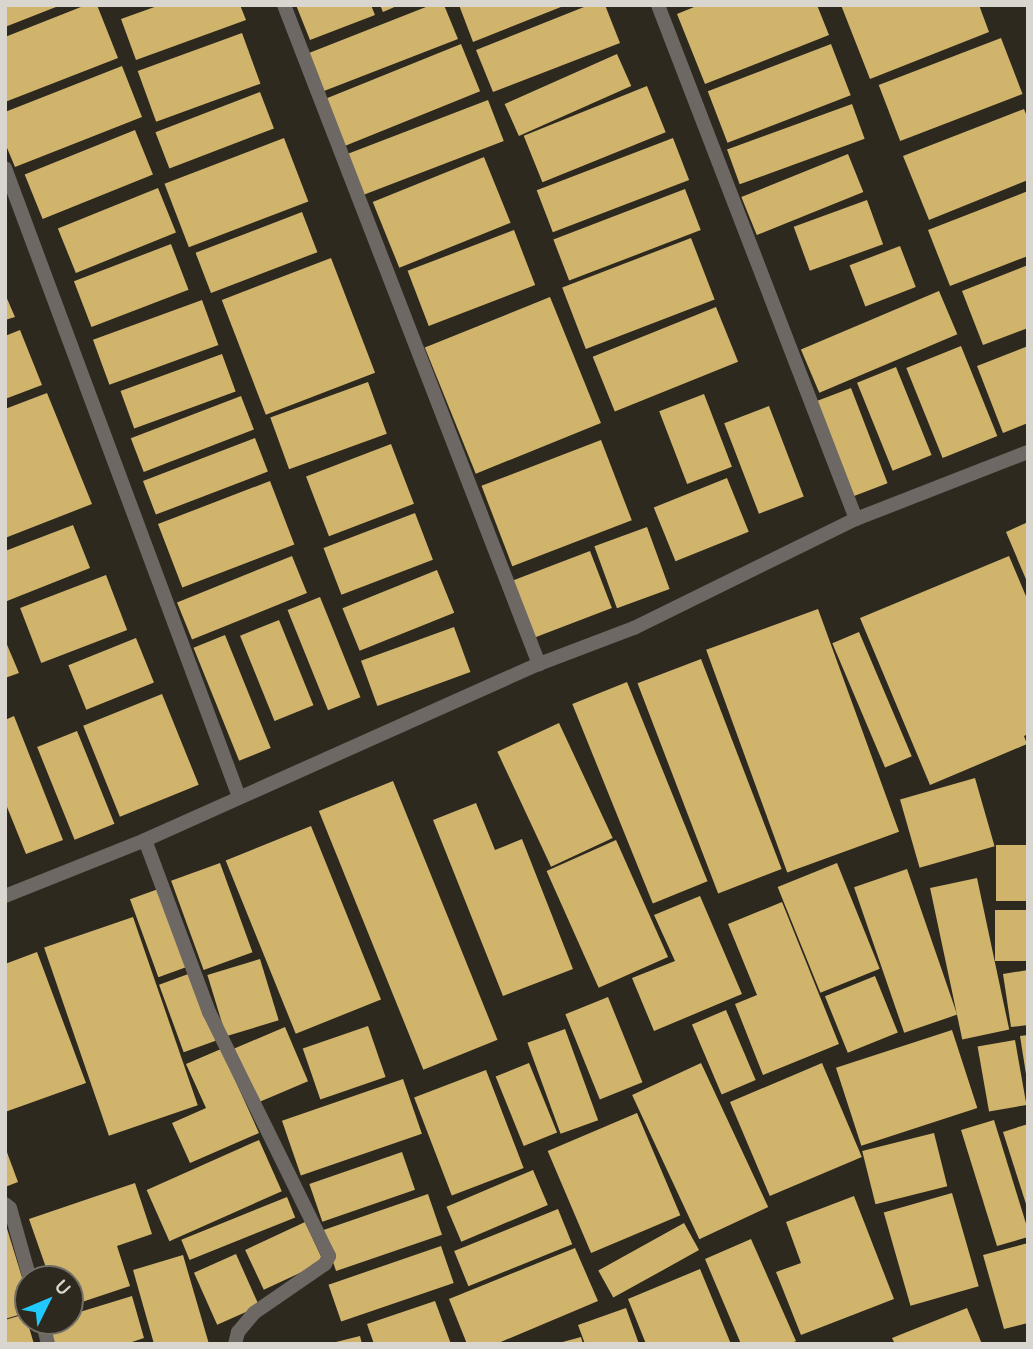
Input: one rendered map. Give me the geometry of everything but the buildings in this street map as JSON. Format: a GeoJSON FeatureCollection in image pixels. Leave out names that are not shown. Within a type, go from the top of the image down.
{"type":"FeatureCollection","features":[{"type":"Feature","properties":{"kind":"street"},"geometry":{"type":"LineString","coordinates":[[284,5],[539,664]]}},
{"type":"Feature","properties":{"kind":"street"},"geometry":{"type":"LineString","coordinates":[[658,5],[856,519]]}},
{"type":"Feature","properties":{"kind":"street"},"geometry":{"type":"LineString","coordinates":[[5,168],[239,797]]}},
{"type":"Feature","properties":{"kind":"street"},"geometry":{"type":"LineString","coordinates":[[5,896],[145,840],[539,664],[634,628],[856,519],[1028,452]]}},
{"type":"Feature","properties":{"kind":"street"},"geometry":{"type":"LineString","coordinates":[[145,840],[209,1012],[329,1256],[325,1264],[254,1313],[238,1332],[235,1344]]}},
{"type":"Feature","properties":{"kind":"street"},"geometry":{"type":"LineString","coordinates":[[5,1204],[10,1208],[26,1265]]}}]}
